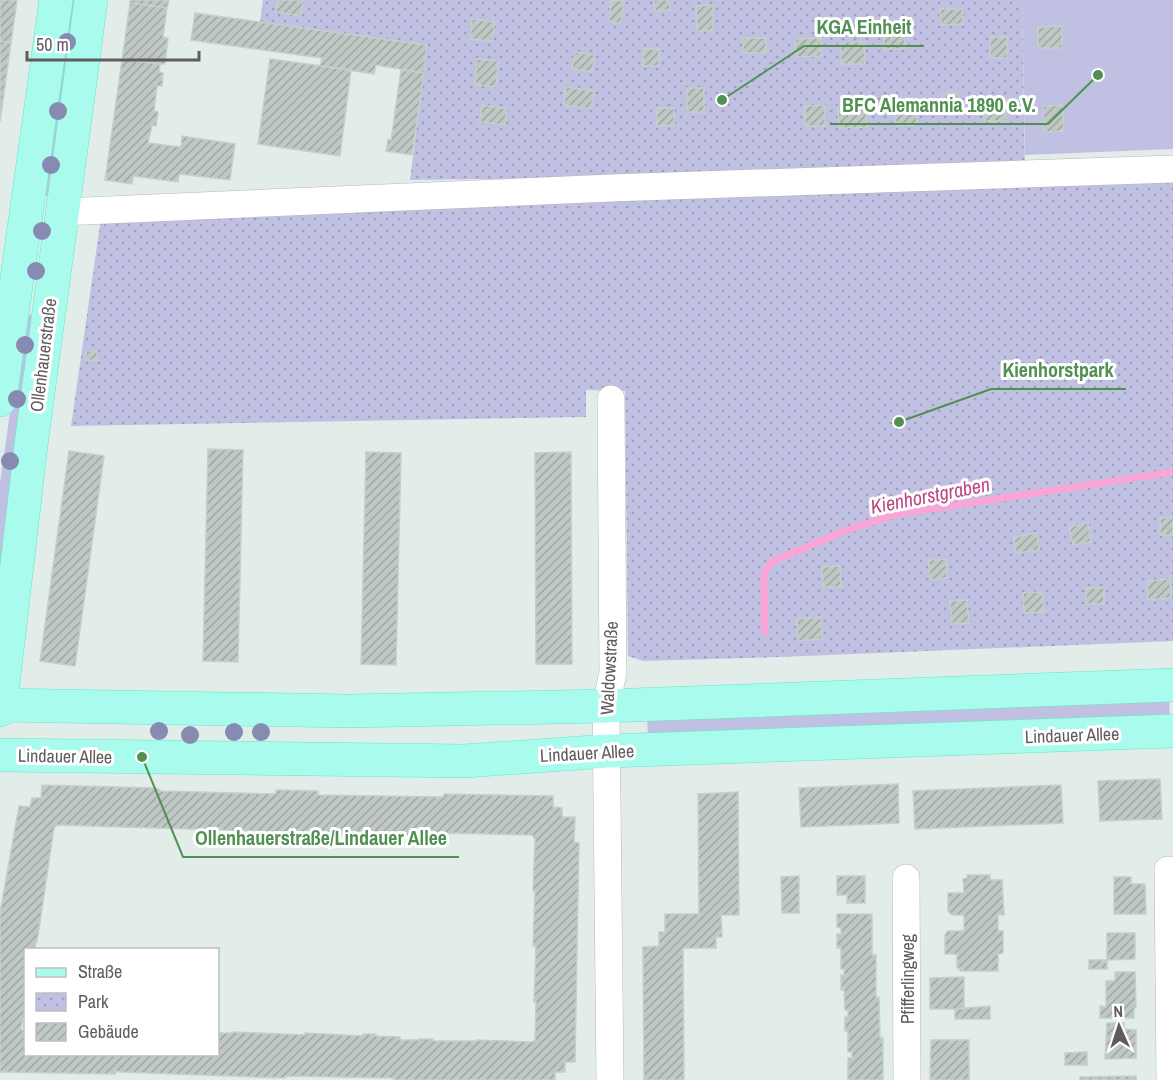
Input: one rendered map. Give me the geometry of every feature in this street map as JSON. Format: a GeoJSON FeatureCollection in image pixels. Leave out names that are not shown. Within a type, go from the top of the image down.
{"type":"FeatureCollection","features":[{"type":"Feature","properties":{"kind":"main road","name":"Ollenhauerstraße"},"geometry":{"type":"LineString","coordinates":[[0,400],[8,293],[27,208],[56,0]]}},
{"type":"Feature","properties":{"kind":"main road","name":"Ollenhauerstraße"},"geometry":{"type":"LineString","coordinates":[[0,707],[50,299],[91,0]]}},
{"type":"Feature","properties":{"kind":"main road"},"geometry":{"type":"LineString","coordinates":[[27,208],[62,212]]}},
{"type":"Feature","properties":{"kind":"main road"},"geometry":{"type":"LineString","coordinates":[[8,293],[50,299]]}},
{"type":"Feature","properties":{"kind":"main road"},"geometry":{"type":"LineString","coordinates":[[0,707],[349,711],[606,706],[1173,685]]}},
{"type":"Feature","properties":{"kind":"main road","name":"Lindauer Allee"},"geometry":{"type":"LineString","coordinates":[[0,754],[464,761],[608,751],[1173,731]]}},
{"type":"Feature","properties":{"kind":"street"},"geometry":{"type":"LineString","coordinates":[[62,212],[611,188],[1173,169]]}},
{"type":"Feature","properties":{"kind":"street","name":"Waldowstraße"},"geometry":{"type":"LineString","coordinates":[[610,1080],[606,706],[613,672],[611,399]]}},
{"type":"Feature","properties":{"kind":"street"},"geometry":{"type":"LineString","coordinates":[[1168,870],[1170,1080]]}},
{"type":"Feature","properties":{"kind":"street","name":"Pfifferlingweg"},"geometry":{"type":"LineString","coordinates":[[906,878],[907,1080]]}},
{"type":"Feature","properties":{"kind":"green space"},"geometry":{"type":"Polygon","coordinates":[[[66,0],[80,0],[49,196],[44,196],[66,0]]]}},
{"type":"Feature","properties":{"kind":"green space"},"geometry":{"type":"Polygon","coordinates":[[[263,0],[1022,0],[1025,172],[410,180],[427,45],[260,22],[263,0]]]}},
{"type":"Feature","properties":{"kind":"green space"},"geometry":{"type":"Polygon","coordinates":[[[1022,0],[1173,0],[1173,149],[1025,155],[1022,0]]]}},
{"type":"Feature","properties":{"kind":"green space"},"geometry":{"type":"Polygon","coordinates":[[[1173,182],[1173,641],[643,661],[628,656],[625,391],[586,390],[586,417],[71,426],[101,218],[1173,182]]]}},
{"type":"Feature","properties":{"kind":"green space"},"geometry":{"type":"Polygon","coordinates":[[[24,314],[37,316],[0,582],[0,483],[24,314]]]}},
{"type":"Feature","properties":{"kind":"green space"},"geometry":{"type":"Polygon","coordinates":[[[1169,695],[1170,719],[648,738],[647,715],[1169,695]]]}},
{"type":"Feature","properties":{"kind":"building"},"geometry":{"type":"Polygon","coordinates":[[[0,0],[17,0],[11,43],[0,41],[0,0]]]}},
{"type":"Feature","properties":{"kind":"building"},"geometry":{"type":"Polygon","coordinates":[[[130,0],[169,0],[167,8],[130,3],[130,0]]]}},
{"type":"Feature","properties":{"kind":"building"},"geometry":{"type":"Polygon","coordinates":[[[278,0],[303,0],[301,16],[276,12],[278,0]]]}},
{"type":"Feature","properties":{"kind":"building"},"geometry":{"type":"Polygon","coordinates":[[[611,0],[624,1],[621,23],[609,22],[611,0]]]}},
{"type":"Feature","properties":{"kind":"building"},"geometry":{"type":"Polygon","coordinates":[[[654,0],[669,0],[670,10],[655,11],[654,0]]]}},
{"type":"Feature","properties":{"kind":"building"},"geometry":{"type":"Polygon","coordinates":[[[130,3],[167,8],[163,37],[168,38],[165,64],[122,60],[130,3]]]}},
{"type":"Feature","properties":{"kind":"building"},"geometry":{"type":"Polygon","coordinates":[[[713,5],[713,30],[697,31],[696,6],[713,5]]]}},
{"type":"Feature","properties":{"kind":"building"},"geometry":{"type":"Polygon","coordinates":[[[940,9],[962,9],[963,24],[941,25],[940,9]]]}},
{"type":"Feature","properties":{"kind":"building"},"geometry":{"type":"Polygon","coordinates":[[[195,13],[427,45],[424,73],[376,65],[374,74],[320,66],[322,58],[191,40],[195,13]]]}},
{"type":"Feature","properties":{"kind":"building"},"geometry":{"type":"Polygon","coordinates":[[[472,19],[495,22],[492,41],[470,39],[472,19]]]}},
{"type":"Feature","properties":{"kind":"building"},"geometry":{"type":"Polygon","coordinates":[[[1062,26],[1062,48],[1038,48],[1038,27],[1062,26]]]}},
{"type":"Feature","properties":{"kind":"building"},"geometry":{"type":"Polygon","coordinates":[[[904,29],[905,49],[884,49],[884,30],[904,29]]]}},
{"type":"Feature","properties":{"kind":"building"},"geometry":{"type":"Polygon","coordinates":[[[990,37],[1007,37],[1007,58],[990,58],[990,37]]]}},
{"type":"Feature","properties":{"kind":"building"},"geometry":{"type":"Polygon","coordinates":[[[743,38],[766,38],[766,53],[743,53],[743,38]]]}},
{"type":"Feature","properties":{"kind":"building"},"geometry":{"type":"Polygon","coordinates":[[[821,38],[821,56],[796,57],[795,39],[821,38]]]}},
{"type":"Feature","properties":{"kind":"building"},"geometry":{"type":"Polygon","coordinates":[[[0,41],[11,43],[0,122],[0,41]]]}},
{"type":"Feature","properties":{"kind":"building"},"geometry":{"type":"Polygon","coordinates":[[[841,42],[864,42],[865,64],[841,64],[841,42]]]}},
{"type":"Feature","properties":{"kind":"building"},"geometry":{"type":"Polygon","coordinates":[[[643,49],[659,49],[659,66],[643,66],[643,49]]]}},
{"type":"Feature","properties":{"kind":"building"},"geometry":{"type":"Polygon","coordinates":[[[575,52],[595,55],[592,72],[572,69],[575,52]]]}},
{"type":"Feature","properties":{"kind":"building"},"geometry":{"type":"Polygon","coordinates":[[[270,59],[351,70],[340,156],[258,144],[270,59]]]}},
{"type":"Feature","properties":{"kind":"building"},"geometry":{"type":"Polygon","coordinates":[[[477,59],[498,61],[496,87],[475,85],[477,59]]]}},
{"type":"Feature","properties":{"kind":"building"},"geometry":{"type":"Polygon","coordinates":[[[122,60],[160,64],[159,72],[163,73],[162,86],[157,86],[154,111],[158,112],[156,126],[152,125],[148,143],[181,147],[182,136],[235,144],[230,180],[179,174],[178,182],[133,176],[132,184],[105,180],[122,60]]]}},
{"type":"Feature","properties":{"kind":"building"},"geometry":{"type":"Polygon","coordinates":[[[401,70],[424,73],[412,155],[386,151],[388,139],[391,140],[401,70]]]}},
{"type":"Feature","properties":{"kind":"building"},"geometry":{"type":"Polygon","coordinates":[[[566,87],[594,91],[591,109],[564,105],[566,87]]]}},
{"type":"Feature","properties":{"kind":"building"},"geometry":{"type":"Polygon","coordinates":[[[687,88],[704,88],[704,112],[687,112],[687,88]]]}},
{"type":"Feature","properties":{"kind":"building"},"geometry":{"type":"Polygon","coordinates":[[[942,93],[958,93],[959,115],[943,115],[942,93]]]}},
{"type":"Feature","properties":{"kind":"building"},"geometry":{"type":"Polygon","coordinates":[[[916,98],[917,125],[896,126],[895,99],[916,98]]]}},
{"type":"Feature","properties":{"kind":"building"},"geometry":{"type":"Polygon","coordinates":[[[984,101],[1005,101],[1006,121],[984,121],[984,101]]]}},
{"type":"Feature","properties":{"kind":"building"},"geometry":{"type":"Polygon","coordinates":[[[866,104],[867,127],[839,128],[838,106],[866,104]]]}},
{"type":"Feature","properties":{"kind":"building"},"geometry":{"type":"Polygon","coordinates":[[[482,105],[507,109],[505,125],[480,122],[482,105]]]}},
{"type":"Feature","properties":{"kind":"building"},"geometry":{"type":"Polygon","coordinates":[[[825,105],[825,126],[805,126],[805,106],[825,105]]]}},
{"type":"Feature","properties":{"kind":"building"},"geometry":{"type":"Polygon","coordinates":[[[1062,105],[1064,131],[1044,132],[1043,106],[1062,105]]]}},
{"type":"Feature","properties":{"kind":"building"},"geometry":{"type":"Polygon","coordinates":[[[657,108],[674,108],[674,125],[657,126],[657,108]]]}},
{"type":"Feature","properties":{"kind":"building"},"geometry":{"type":"Polygon","coordinates":[[[86,351],[97,351],[97,360],[86,360],[86,351]]]}},
{"type":"Feature","properties":{"kind":"building"},"geometry":{"type":"Polygon","coordinates":[[[208,449],[243,450],[238,662],[203,661],[208,449]]]}},
{"type":"Feature","properties":{"kind":"building"},"geometry":{"type":"Polygon","coordinates":[[[69,451],[104,456],[75,666],[40,661],[69,451]]]}},
{"type":"Feature","properties":{"kind":"building"},"geometry":{"type":"Polygon","coordinates":[[[366,452],[401,453],[396,665],[361,664],[366,452]]]}},
{"type":"Feature","properties":{"kind":"building"},"geometry":{"type":"Polygon","coordinates":[[[571,452],[572,664],[536,664],[535,453],[571,452]]]}},
{"type":"Feature","properties":{"kind":"building"},"geometry":{"type":"Polygon","coordinates":[[[1173,517],[1173,535],[1160,535],[1160,518],[1173,517]]]}},
{"type":"Feature","properties":{"kind":"building"},"geometry":{"type":"Polygon","coordinates":[[[1088,523],[1091,542],[1073,545],[1069,527],[1088,523]]]}},
{"type":"Feature","properties":{"kind":"building"},"geometry":{"type":"Polygon","coordinates":[[[1037,533],[1039,550],[1016,553],[1014,537],[1037,533]]]}},
{"type":"Feature","properties":{"kind":"building"},"geometry":{"type":"Polygon","coordinates":[[[946,559],[947,578],[930,580],[929,560],[946,559]]]}},
{"type":"Feature","properties":{"kind":"building"},"geometry":{"type":"Polygon","coordinates":[[[840,566],[841,587],[823,587],[822,567],[840,566]]]}},
{"type":"Feature","properties":{"kind":"building"},"geometry":{"type":"Polygon","coordinates":[[[1170,579],[1171,598],[1148,600],[1147,581],[1170,579]]]}},
{"type":"Feature","properties":{"kind":"building"},"geometry":{"type":"Polygon","coordinates":[[[1086,588],[1104,588],[1104,604],[1086,604],[1086,588]]]}},
{"type":"Feature","properties":{"kind":"building"},"geometry":{"type":"Polygon","coordinates":[[[1042,592],[1044,612],[1024,613],[1023,593],[1042,592]]]}},
{"type":"Feature","properties":{"kind":"building"},"geometry":{"type":"Polygon","coordinates":[[[967,600],[969,623],[952,624],[950,601],[967,600]]]}},
{"type":"Feature","properties":{"kind":"building"},"geometry":{"type":"Polygon","coordinates":[[[821,617],[822,639],[798,641],[797,619],[821,617]]]}},
{"type":"Feature","properties":{"kind":"building"},"geometry":{"type":"Polygon","coordinates":[[[1160,779],[1162,819],[1100,821],[1098,781],[1160,779]]]}},
{"type":"Feature","properties":{"kind":"building"},"geometry":{"type":"Polygon","coordinates":[[[898,784],[899,823],[801,827],[799,788],[898,784]]]}},
{"type":"Feature","properties":{"kind":"building"},"geometry":{"type":"Polygon","coordinates":[[[42,785],[276,794],[276,790],[318,791],[318,795],[553,796],[553,807],[562,808],[562,817],[575,817],[574,842],[579,843],[575,1062],[565,1062],[565,1072],[555,1072],[555,1080],[394,1080],[394,1078],[285,1076],[285,1078],[116,1071],[115,1074],[0,1072],[0,913],[19,806],[30,807],[32,798],[41,798],[42,785]],[[57,825],[54,828],[37,942],[34,948],[24,948],[24,1013],[21,1029],[24,1031],[24,1056],[219,1056],[219,1033],[233,1032],[363,1036],[363,1034],[376,1034],[376,1036],[400,1037],[400,1040],[532,1042],[535,1040],[536,1002],[534,1002],[536,946],[533,946],[535,839],[532,835],[447,833],[447,837],[57,825]]]}},
{"type":"Feature","properties":{"kind":"building"},"geometry":{"type":"Polygon","coordinates":[[[1061,785],[1063,823],[915,829],[913,791],[1061,785]]]}},
{"type":"Feature","properties":{"kind":"building"},"geometry":{"type":"Polygon","coordinates":[[[738,792],[739,915],[721,915],[722,937],[716,937],[716,948],[683,948],[684,1080],[644,1080],[643,947],[659,946],[659,932],[665,932],[665,914],[699,914],[698,794],[738,792]]]}},
{"type":"Feature","properties":{"kind":"building"},"geometry":{"type":"Polygon","coordinates":[[[967,875],[990,875],[990,880],[1002,880],[1004,915],[998,914],[998,931],[1003,931],[1003,953],[998,954],[998,971],[960,971],[960,968],[957,968],[957,954],[945,954],[945,935],[948,931],[964,931],[964,915],[952,915],[948,911],[948,893],[964,893],[963,879],[967,878],[967,875]]]}},
{"type":"Feature","properties":{"kind":"building"},"geometry":{"type":"Polygon","coordinates":[[[799,876],[799,913],[782,913],[781,877],[799,876]]]}},
{"type":"Feature","properties":{"kind":"building"},"geometry":{"type":"Polygon","coordinates":[[[837,876],[865,876],[865,903],[847,903],[847,895],[837,895],[837,876]]]}},
{"type":"Feature","properties":{"kind":"building"},"geometry":{"type":"Polygon","coordinates":[[[1114,877],[1131,877],[1131,884],[1145,884],[1146,914],[1114,914],[1114,877]]]}},
{"type":"Feature","properties":{"kind":"building"},"geometry":{"type":"Polygon","coordinates":[[[837,914],[872,914],[872,955],[876,955],[876,997],[879,997],[880,1038],[883,1038],[883,1080],[848,1080],[848,1058],[852,1058],[852,1052],[848,1052],[848,1031],[845,1031],[845,1017],[848,1017],[848,1010],[845,1010],[844,989],[841,990],[841,975],[844,976],[844,969],[841,969],[841,948],[837,948],[837,934],[841,934],[841,928],[837,927],[837,914]]]}},
{"type":"Feature","properties":{"kind":"building"},"geometry":{"type":"Polygon","coordinates":[[[1107,933],[1135,933],[1135,959],[1107,960],[1107,933]]]}},
{"type":"Feature","properties":{"kind":"building"},"geometry":{"type":"Polygon","coordinates":[[[1089,960],[1107,960],[1107,969],[1089,969],[1089,960]]]}},
{"type":"Feature","properties":{"kind":"building"},"geometry":{"type":"Polygon","coordinates":[[[1115,972],[1135,972],[1134,1018],[1100,1018],[1100,1006],[1106,1007],[1106,981],[1115,981],[1115,972]]]}},
{"type":"Feature","properties":{"kind":"building"},"geometry":{"type":"Polygon","coordinates":[[[964,977],[964,1009],[930,1009],[930,978],[964,977]]]}},
{"type":"Feature","properties":{"kind":"building"},"geometry":{"type":"Polygon","coordinates":[[[990,1006],[990,1019],[955,1019],[955,1009],[990,1006]]]}},
{"type":"Feature","properties":{"kind":"building"},"geometry":{"type":"Polygon","coordinates":[[[1107,1023],[1124,1023],[1124,1029],[1136,1030],[1136,1058],[1105,1059],[1107,1023]]]}},
{"type":"Feature","properties":{"kind":"building"},"geometry":{"type":"Polygon","coordinates":[[[931,1040],[969,1040],[969,1080],[930,1080],[931,1040]]]}},
{"type":"Feature","properties":{"kind":"building"},"geometry":{"type":"Polygon","coordinates":[[[1087,1052],[1087,1065],[1065,1065],[1065,1053],[1087,1052]]]}},
{"type":"Feature","properties":{"kind":"building"},"geometry":{"type":"Polygon","coordinates":[[[1136,1076],[1136,1080],[1080,1080],[1080,1077],[1136,1076]]]}},
{"type":"Feature","properties":{"kind":"waterway","name":"Kienhorstgraben"},"geometry":{"type":"LineString","coordinates":[[765,632],[764,574],[771,562],[847,530],[898,514],[1173,472]]}},
{"type":"Feature","properties":{"kind":"place","name":"BFC Alemannia 1890 e.V."},"geometry":{"type":"Point","coordinates":[1098,75]}},
{"type":"Feature","properties":{"kind":"place","name":"KGA Einheit"},"geometry":{"type":"Point","coordinates":[722,100]}},
{"type":"Feature","properties":{"kind":"place","name":"Kienhorstpark"},"geometry":{"type":"Point","coordinates":[899,422]}},
{"type":"Feature","properties":{"kind":"place","name":"Ollenhauerstraße/Lindauer Allee"},"geometry":{"type":"Point","coordinates":[142,757]}}]}
